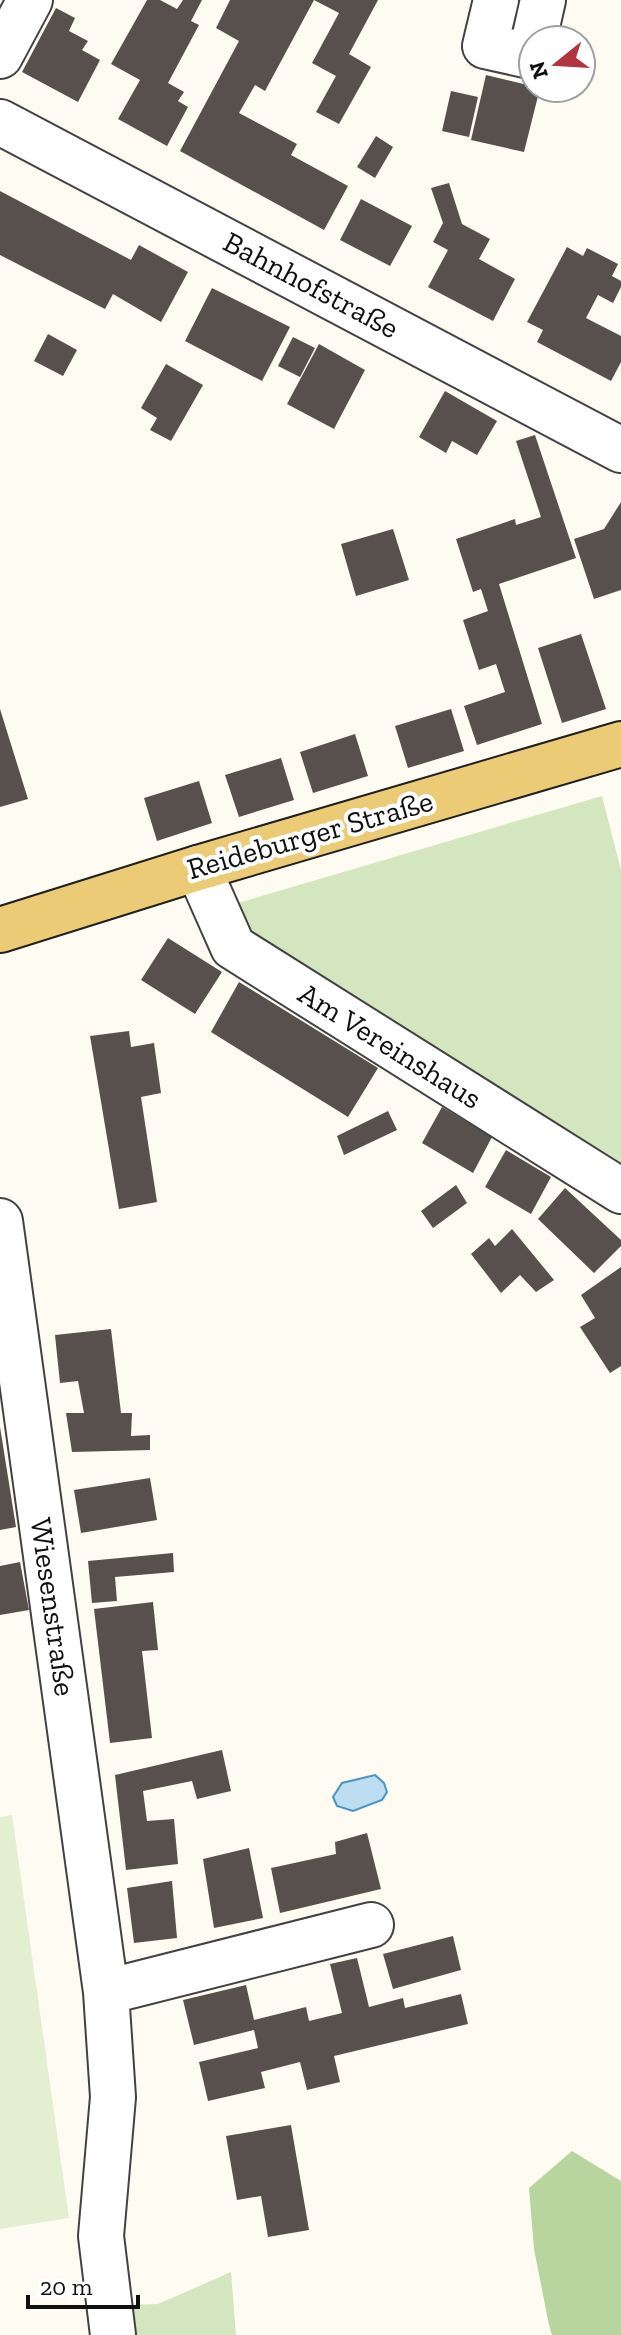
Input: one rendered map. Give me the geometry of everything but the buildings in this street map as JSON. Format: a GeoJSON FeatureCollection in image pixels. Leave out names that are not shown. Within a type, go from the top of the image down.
{"type":"FeatureCollection","features":[{"type":"Feature","properties":{"kind":"main road","name":"Reideburger Straße"},"geometry":{"type":"LineString","coordinates":[[0,930],[198,868],[621,744]]}},
{"type":"Feature","properties":{"kind":"street"},"geometry":{"type":"LineString","coordinates":[[0,56],[30,0]]}},
{"type":"Feature","properties":{"kind":"street"},"geometry":{"type":"LineString","coordinates":[[496,0],[485,46],[517,53]]}},
{"type":"Feature","properties":{"kind":"street"},"geometry":{"type":"LineString","coordinates":[[537,24],[543,0]]}},
{"type":"Feature","properties":{"kind":"street","name":"Bahnhofstraße"},"geometry":{"type":"LineString","coordinates":[[0,122],[621,450]]}},
{"type":"Feature","properties":{"kind":"street","name":"Am Vereinshaus"},"geometry":{"type":"LineString","coordinates":[[198,868],[233,947],[621,1191]]}},
{"type":"Feature","properties":{"kind":"street","name":"Wiesenstraße"},"geometry":{"type":"LineString","coordinates":[[0,1221],[106,1992],[113,2097],[101,2236],[113,2335]]}},
{"type":"Feature","properties":{"kind":"street"},"geometry":{"type":"LineString","coordinates":[[106,1992],[371,1925]]}},
{"type":"Feature","properties":{"kind":"green space"},"geometry":{"type":"Polygon","coordinates":[[[602,796],[621,870],[621,1168],[250,943],[231,905],[602,796]]]}},
{"type":"Feature","properties":{"kind":"green space"},"geometry":{"type":"Polygon","coordinates":[[[12,1815],[69,2218],[0,2229],[0,1817],[12,1815]]]}},
{"type":"Feature","properties":{"kind":"green space"},"geometry":{"type":"Polygon","coordinates":[[[572,2151],[621,2181],[621,2335],[552,2335],[549,2325],[534,2249],[529,2188],[572,2151]]]}},
{"type":"Feature","properties":{"kind":"green space"},"geometry":{"type":"Polygon","coordinates":[[[231,2272],[236,2335],[127,2335],[126,2305],[158,2304],[231,2272]]]}},
{"type":"Feature","properties":{"kind":"water"},"geometry":{"type":"Polygon","coordinates":[[[375,1775],[384,1783],[387,1792],[382,1800],[353,1811],[337,1806],[333,1797],[342,1783],[375,1775]]]}}]}
